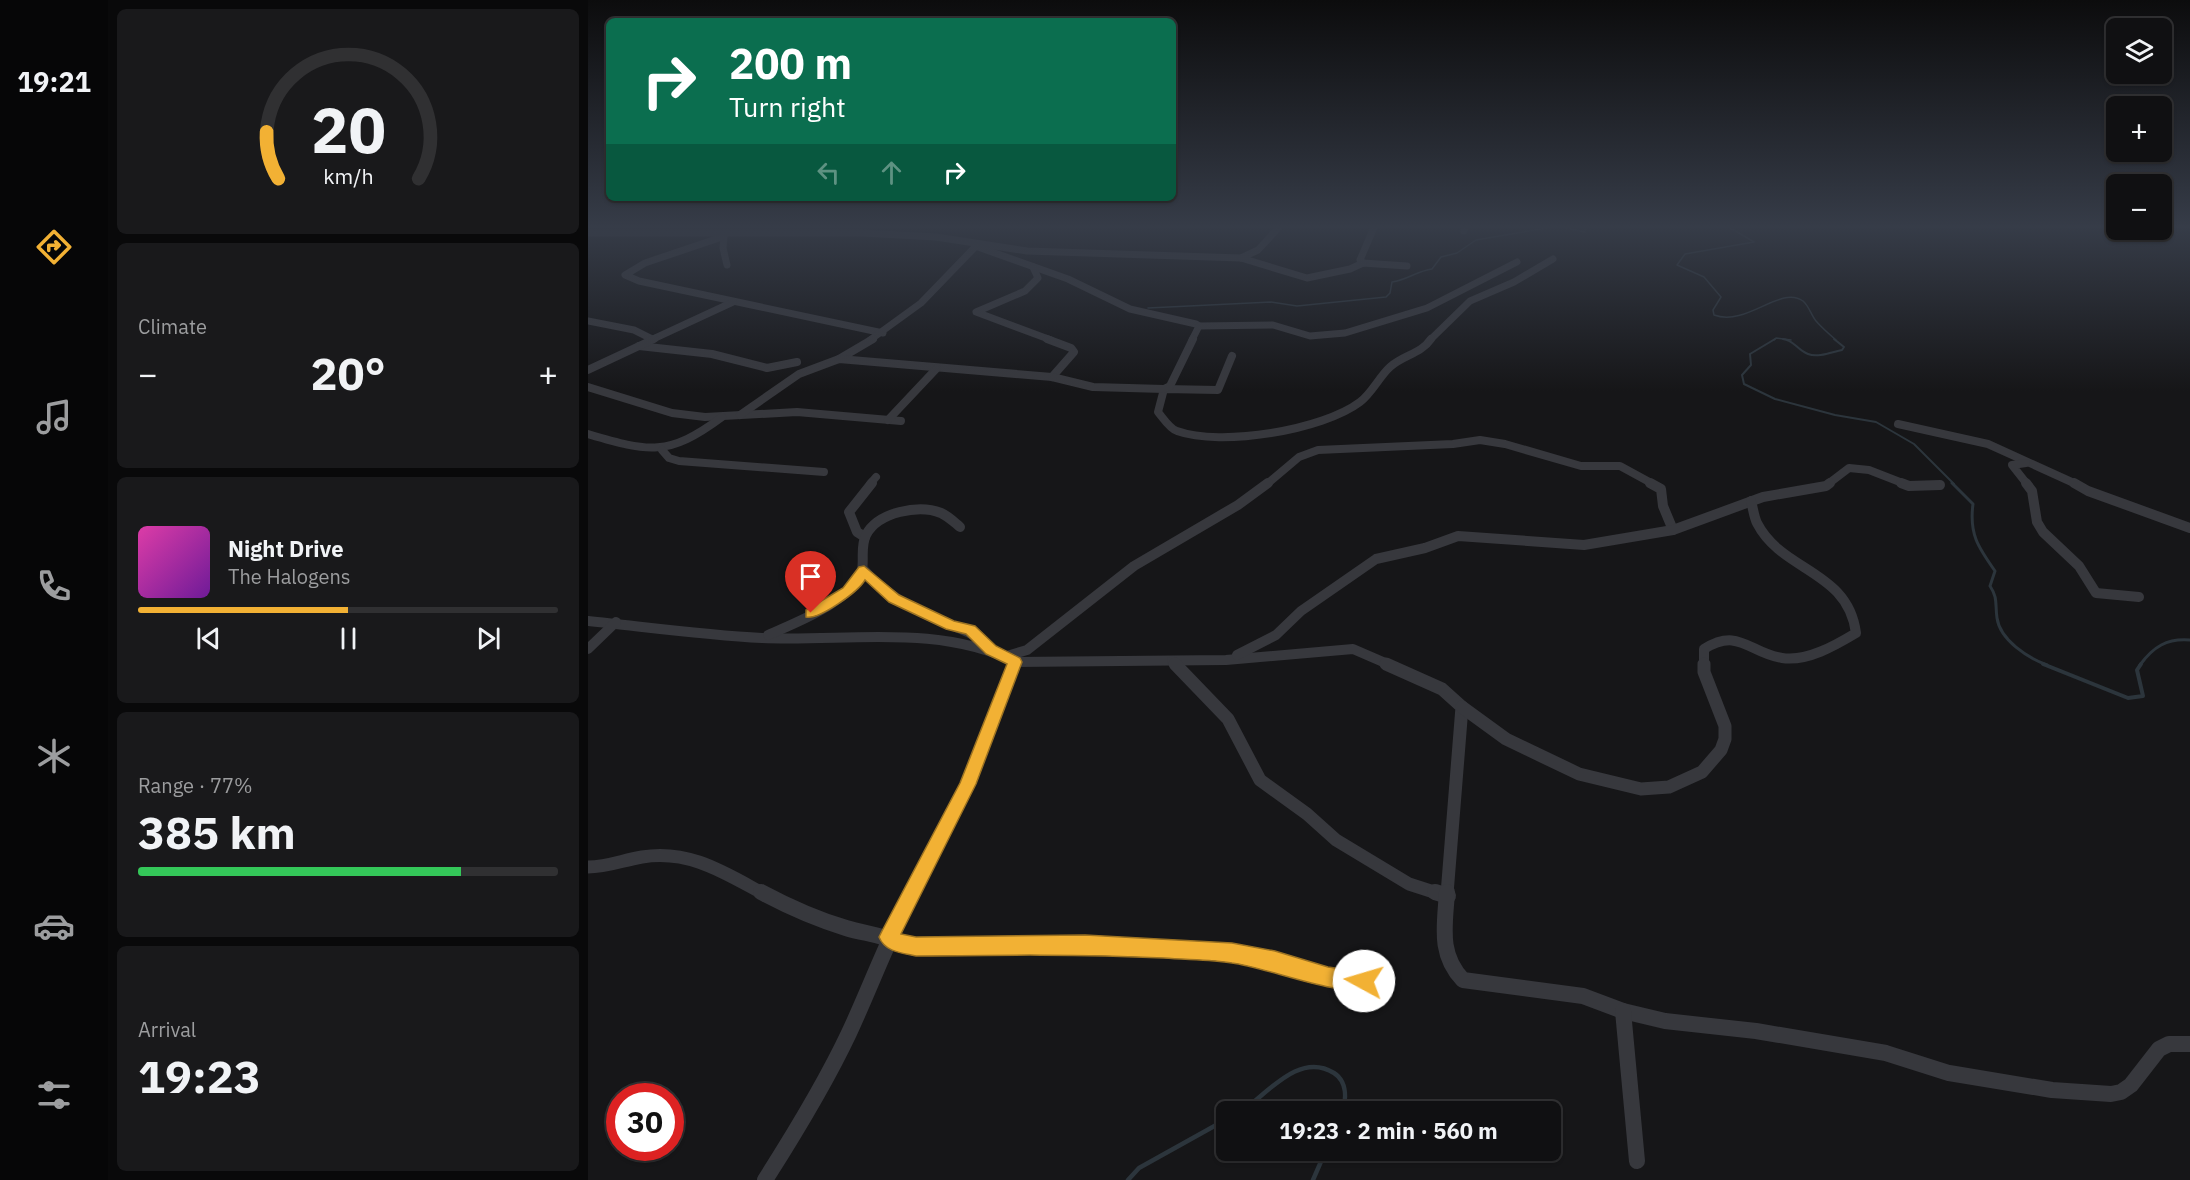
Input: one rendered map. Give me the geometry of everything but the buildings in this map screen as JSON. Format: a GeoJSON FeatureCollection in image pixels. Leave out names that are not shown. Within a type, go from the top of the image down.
{"type":"FeatureCollection","features":[{"type":"Feature","properties":{"kind":"street"},"geometry":{"type":"LineString","coordinates":[[637,280],[883,333]]}},
{"type":"Feature","properties":{"kind":"street"},"geometry":{"type":"LineString","coordinates":[[839,359],[883,333],[921,303],[943,280]]}},
{"type":"Feature","properties":{"kind":"street"},"geometry":{"type":"LineString","coordinates":[[1037,280],[1032,287],[976,312],[1071,348],[1074,352],[1052,377]]}},
{"type":"Feature","properties":{"kind":"street"},"geometry":{"type":"LineString","coordinates":[[1069,280],[1101,292],[1130,309],[1199,326],[1273,325],[1310,336],[1345,333],[1393,320],[1427,308],[1482,280]]}},
{"type":"Feature","properties":{"kind":"street"},"geometry":{"type":"LineString","coordinates":[[1199,326],[1192,344],[1176,365],[1170,386],[1164,389],[1158,412],[1174,431],[1181,434],[1260,435],[1319,422],[1360,400],[1391,366],[1420,352],[1470,301],[1517,280]]}},
{"type":"Feature","properties":{"kind":"street"},"geometry":{"type":"LineString","coordinates":[[588,370],[733,302]]}},
{"type":"Feature","properties":{"kind":"street"},"geometry":{"type":"LineString","coordinates":[[588,321],[624,327],[652,339]]}},
{"type":"Feature","properties":{"kind":"street"},"geometry":{"type":"LineString","coordinates":[[639,346],[712,354],[767,368],[797,362]]}},
{"type":"Feature","properties":{"kind":"street"},"geometry":{"type":"LineString","coordinates":[[740,415],[797,373],[822,362],[839,359],[1052,377],[1082,386],[1218,390],[1232,356]]}},
{"type":"Feature","properties":{"kind":"street"},"geometry":{"type":"LineString","coordinates":[[888,420],[937,368]]}},
{"type":"Feature","properties":{"kind":"street"},"geometry":{"type":"LineString","coordinates":[[588,387],[672,413],[722,417],[797,412],[901,421]]}},
{"type":"Feature","properties":{"kind":"street"},"geometry":{"type":"LineString","coordinates":[[588,435],[662,450],[687,441],[722,417]]}},
{"type":"Feature","properties":{"kind":"street"},"geometry":{"type":"LineString","coordinates":[[1898,424],[1988,444],[2097,495],[2190,528]]}},
{"type":"Feature","properties":{"kind":"street"},"geometry":{"type":"LineString","coordinates":[[765,1180],[795,1133],[849,1034],[889,937],[968,784],[1011,659],[1027,650],[1137,564],[1239,505],[1261,490],[1285,467],[1310,451],[1318,450],[1444,445],[1480,440],[1505,444],[1581,466],[1620,466],[1661,489],[1663,506],[1673,530]]}},
{"type":"Feature","properties":{"kind":"street"},"geometry":{"type":"LineString","coordinates":[[662,450],[669,458],[679,461],[824,472]]}},
{"type":"Feature","properties":{"kind":"street"},"geometry":{"type":"LineString","coordinates":[[2029,463],[2012,465],[2032,491],[2037,522],[2043,532],[2079,566],[2096,593],[2139,597]]}},
{"type":"Feature","properties":{"kind":"street"},"geometry":{"type":"LineString","coordinates":[[1226,660],[1270,639],[1301,610],[1336,589],[1366,564],[1385,556],[1425,548],[1458,536],[1584,545],[1673,530],[1751,501],[1784,492],[1826,486],[1849,468],[1869,470],[1909,486],[1940,485]]}},
{"type":"Feature","properties":{"kind":"street"},"geometry":{"type":"LineString","coordinates":[[865,537],[857,531],[849,512],[876,477]]}},
{"type":"Feature","properties":{"kind":"street"},"geometry":{"type":"LineString","coordinates":[[588,621],[763,638],[929,638],[991,650],[1011,659],[1226,660],[1353,649],[1442,689],[1462,707],[1506,739],[1579,774],[1651,789],[1670,787],[1696,776],[1718,755],[1725,739],[1725,726],[1704,672],[1704,649],[1712,643],[1729,639],[1748,642],[1776,656],[1791,658],[1828,648],[1856,633],[1854,617],[1845,598],[1829,582],[1791,560],[1778,549],[1763,530],[1751,501]]}},
{"type":"Feature","properties":{"kind":"street"},"geometry":{"type":"LineString","coordinates":[[763,638],[793,625],[848,591],[858,582],[864,570],[865,537],[876,522],[897,514],[937,512],[960,527]]}},
{"type":"Feature","properties":{"kind":"street"},"geometry":{"type":"LineString","coordinates":[[864,570],[876,585],[894,598],[951,626],[970,630],[991,650]]}},
{"type":"Feature","properties":{"kind":"street"},"geometry":{"type":"LineString","coordinates":[[588,650],[616,622]]}},
{"type":"Feature","properties":{"kind":"street"},"geometry":{"type":"LineString","coordinates":[[1172,661],[1228,719],[1260,780],[1266,786],[1300,808],[1336,840],[1390,873],[1416,888],[1448,896]]}},
{"type":"Feature","properties":{"kind":"street"},"geometry":{"type":"LineString","coordinates":[[1462,707],[1450,833],[1444,946],[1446,958],[1463,980],[1583,996],[1623,1011],[1665,1021],[1756,1031],[1886,1053],[1949,1073],[2052,1090],[2111,1094],[2130,1085],[2159,1049],[2169,1044],[2190,1044]]}},
{"type":"Feature","properties":{"kind":"street"},"geometry":{"type":"LineString","coordinates":[[588,867],[606,867],[641,857],[662,855],[702,861],[799,912],[848,929],[889,937],[904,945],[1085,944],[1232,953],[1275,961],[1328,977],[1364,981]]}},
{"type":"Feature","properties":{"kind":"street"},"geometry":{"type":"LineString","coordinates":[[1623,1011],[1636,1161]]}},
{"type":"Feature","properties":{"kind":"waterway"},"geometry":{"type":"LineString","coordinates":[[1148,308],[1271,302],[1297,306],[1386,297],[1390,293],[1392,282],[1398,280]]}},
{"type":"Feature","properties":{"kind":"waterway"},"geometry":{"type":"LineString","coordinates":[[1707,280],[1721,297],[1713,310],[1714,315],[1739,316],[1784,298],[1794,298],[1803,301],[1816,321],[1836,340]]}},
{"type":"Feature","properties":{"kind":"waterway"},"geometry":{"type":"LineString","coordinates":[[1775,339],[1750,354],[1751,365],[1742,375],[1744,384],[1775,399],[1835,415],[1876,422],[1914,444],[1954,484]]}},
{"type":"Feature","properties":{"kind":"waterway"},"geometry":{"type":"LineString","coordinates":[[1775,339],[1791,340]]}},
{"type":"Feature","properties":{"kind":"waterway"},"geometry":{"type":"LineString","coordinates":[[1783,339],[1812,355],[1842,350],[1844,347],[1834,339]]}},
{"type":"Feature","properties":{"kind":"waterway"},"geometry":{"type":"LineString","coordinates":[[1952,483],[1973,504],[1972,524],[1976,540],[1995,571],[1990,586],[1993,590],[1997,618],[2003,634],[2016,647],[2047,665]]}},
{"type":"Feature","properties":{"kind":"waterway"},"geometry":{"type":"LineString","coordinates":[[2140,665],[2161,645],[2190,640]]}},
{"type":"Feature","properties":{"kind":"waterway"},"geometry":{"type":"LineString","coordinates":[[2043,664],[2128,698],[2143,696],[2137,670],[2141,664]]}},
{"type":"Feature","properties":{"kind":"waterway"},"geometry":{"type":"LineString","coordinates":[[1255,1101],[1284,1078],[1308,1067],[1321,1068],[1339,1077],[1344,1086],[1345,1101]]}},
{"type":"Feature","properties":{"kind":"waterway"},"geometry":{"type":"LineString","coordinates":[[1128,1180],[1139,1168],[1216,1125]]}},
{"type":"Feature","properties":{"kind":"waterway"},"geometry":{"type":"LineString","coordinates":[[1313,1180],[1321,1161]]}},
{"type":"Feature","properties":{"kind":"route"},"geometry":{"type":"LineString","coordinates":[[811,613],[848,591],[858,582],[864,570],[876,585],[894,598],[951,626],[970,630],[982,638],[991,650],[1015,662],[968,784],[889,937],[897,943],[916,946],[1085,944],[1232,953],[1275,961],[1328,977],[1364,981]]}}]}
